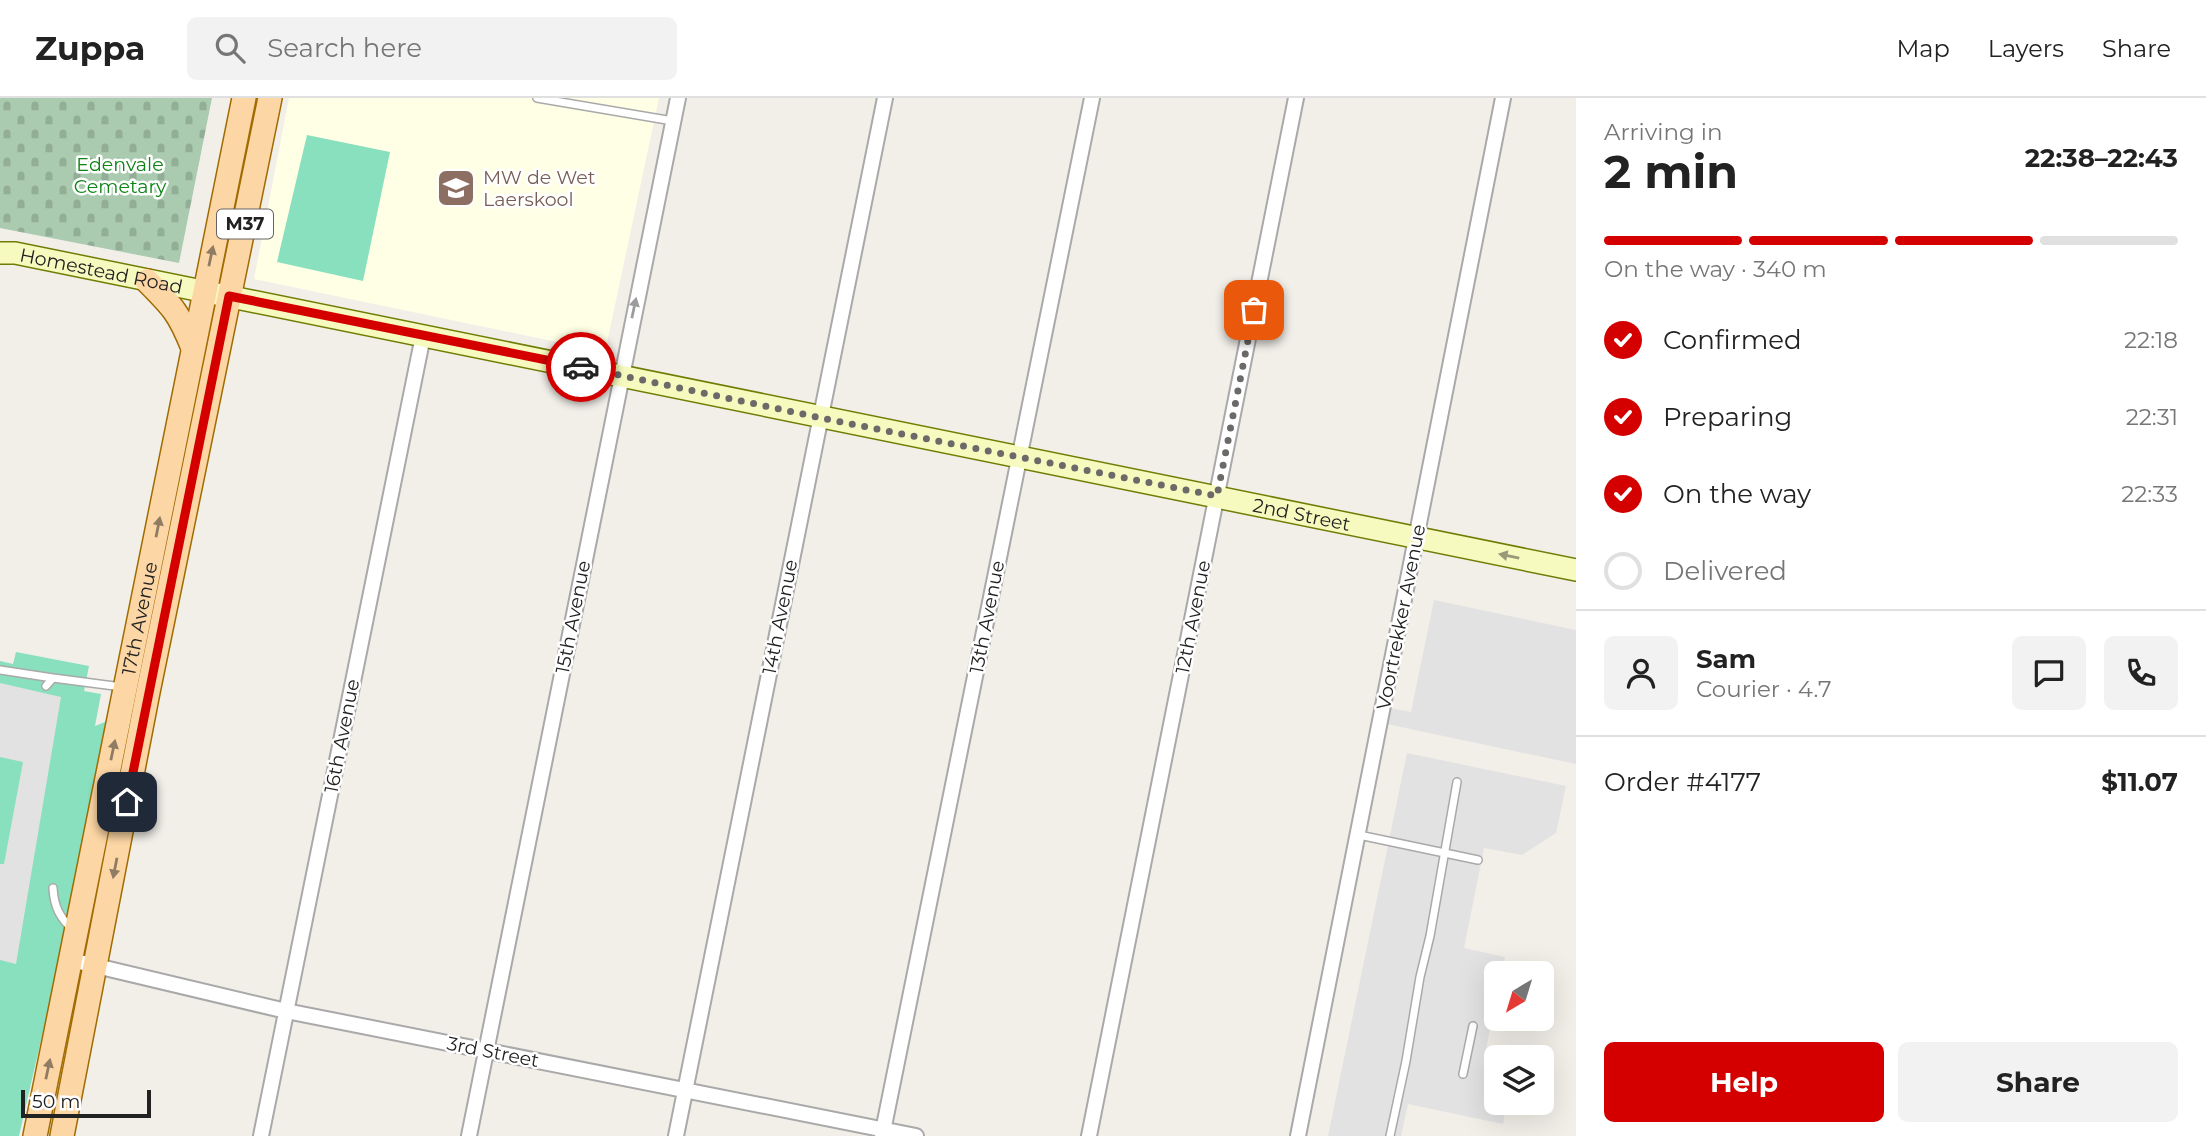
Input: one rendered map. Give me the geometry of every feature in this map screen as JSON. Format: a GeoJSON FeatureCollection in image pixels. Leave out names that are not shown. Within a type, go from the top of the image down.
{"type":"FeatureCollection","features":[{"type":"Feature","properties":{"kind":"main road","name":"17th Avenue"},"geometry":{"type":"LineString","coordinates":[[62,1136],[96,966],[137,690],[193,348],[244,98]]}},
{"type":"Feature","properties":{"kind":"main road","name":"17th Avenue"},"geometry":{"type":"LineString","coordinates":[[35,1136],[75,933],[137,690],[229,296],[270,98]]}},
{"type":"Feature","properties":{"kind":"main road","name":"Homestead Road"},"geometry":{"type":"LineString","coordinates":[[0,253],[15,253],[203,292]]}},
{"type":"Feature","properties":{"kind":"main road"},"geometry":{"type":"LineString","coordinates":[[147,281],[182,318],[193,348]]}},
{"type":"Feature","properties":{"kind":"main road","name":"2nd Street"},"geometry":{"type":"LineString","coordinates":[[203,292],[1576,570]]}},
{"type":"Feature","properties":{"kind":"street","name":"15th Avenue"},"geometry":{"type":"LineString","coordinates":[[469,1136],[678,98]]}},
{"type":"Feature","properties":{"kind":"street","name":"14th Avenue"},"geometry":{"type":"LineString","coordinates":[[676,1136],[885,98]]}},
{"type":"Feature","properties":{"kind":"street","name":"13th Avenue"},"geometry":{"type":"LineString","coordinates":[[883,1133],[1091,98]]}},
{"type":"Feature","properties":{"kind":"street","name":"12th Avenue"},"geometry":{"type":"LineString","coordinates":[[1089,1136],[1296,98]]}},
{"type":"Feature","properties":{"kind":"street","name":"Voortrekker Avenue"},"geometry":{"type":"LineString","coordinates":[[1298,1136],[1503,98]]}},
{"type":"Feature","properties":{"kind":"street","name":"16th Avenue"},"geometry":{"type":"LineString","coordinates":[[261,1136],[423,336]]}},
{"type":"Feature","properties":{"kind":"street","name":"3rd Street"},"geometry":{"type":"LineString","coordinates":[[71,960],[286,1011],[883,1133],[916,1136]]}},
{"type":"Feature","properties":{"kind":"lane"},"geometry":{"type":"LineString","coordinates":[[537,98],[673,121]]}},
{"type":"Feature","properties":{"kind":"lane"},"geometry":{"type":"LineString","coordinates":[[0,670],[137,690]]}},
{"type":"Feature","properties":{"kind":"lane"},"geometry":{"type":"LineString","coordinates":[[46,686],[53,678]]}},
{"type":"Feature","properties":{"kind":"lane"},"geometry":{"type":"LineString","coordinates":[[1390,1136],[1446,854],[1457,782]]}},
{"type":"Feature","properties":{"kind":"lane"},"geometry":{"type":"LineString","coordinates":[[1359,835],[1478,860]]}},
{"type":"Feature","properties":{"kind":"lane"},"geometry":{"type":"LineString","coordinates":[[53,888],[59,915],[75,933]]}},
{"type":"Feature","properties":{"kind":"lane"},"geometry":{"type":"LineString","coordinates":[[1463,1074],[1472,1026]]}},
{"type":"Feature","properties":{"kind":"shaded area","name":"MW de Wet Laerskool"},"geometry":{"type":"Polygon","coordinates":[[[289,98],[659,98],[605,352],[254,279],[289,98]]]}},
{"type":"Feature","properties":{"kind":"shaded area"},"geometry":{"type":"Polygon","coordinates":[[[1434,600],[1576,630],[1576,764],[1382,723],[1385,707],[1411,712],[1434,600]]]}},
{"type":"Feature","properties":{"kind":"shaded area"},"geometry":{"type":"Polygon","coordinates":[[[0,683],[61,697],[16,964],[0,960],[0,864],[4,864],[23,762],[0,757],[0,683]]]}},
{"type":"Feature","properties":{"kind":"shaded area"},"geometry":{"type":"Polygon","coordinates":[[[1407,753],[1566,786],[1556,833],[1522,855],[1484,848],[1464,948],[1505,957],[1504,961],[1484,961],[1484,1031],[1490,1031],[1487,1045],[1484,1045],[1484,1115],[1505,1115],[1503,1124],[1408,1104],[1401,1136],[1328,1136],[1407,753]]]}},
{"type":"Feature","properties":{"kind":"green space","name":"Edenvale Cemetary"},"geometry":{"type":"Polygon","coordinates":[[[0,98],[212,98],[179,263],[0,228],[0,98]]]}},
{"type":"Feature","properties":{"kind":"green space"},"geometry":{"type":"Polygon","coordinates":[[[307,135],[390,152],[363,281],[277,262],[307,135]]]}},
{"type":"Feature","properties":{"kind":"green space"},"geometry":{"type":"Polygon","coordinates":[[[16,652],[89,666],[84,691],[101,694],[95,726],[110,720],[75,892],[19,1136],[0,1136],[0,661],[13,664],[16,652]]]}},
{"type":"Feature","properties":{"kind":"way so far"},"geometry":{"type":"LineString","coordinates":[[581,367],[826,419],[1217,496],[1254,310]]}},
{"type":"Feature","properties":{"kind":"place","name":"MW de Wet Laerskool"},"geometry":{"type":"Point","coordinates":[456,188]}},
{"type":"Feature","properties":{"kind":"route"},"geometry":{"type":"LineString","coordinates":[[127,802],[229,296],[581,367]]}}]}
